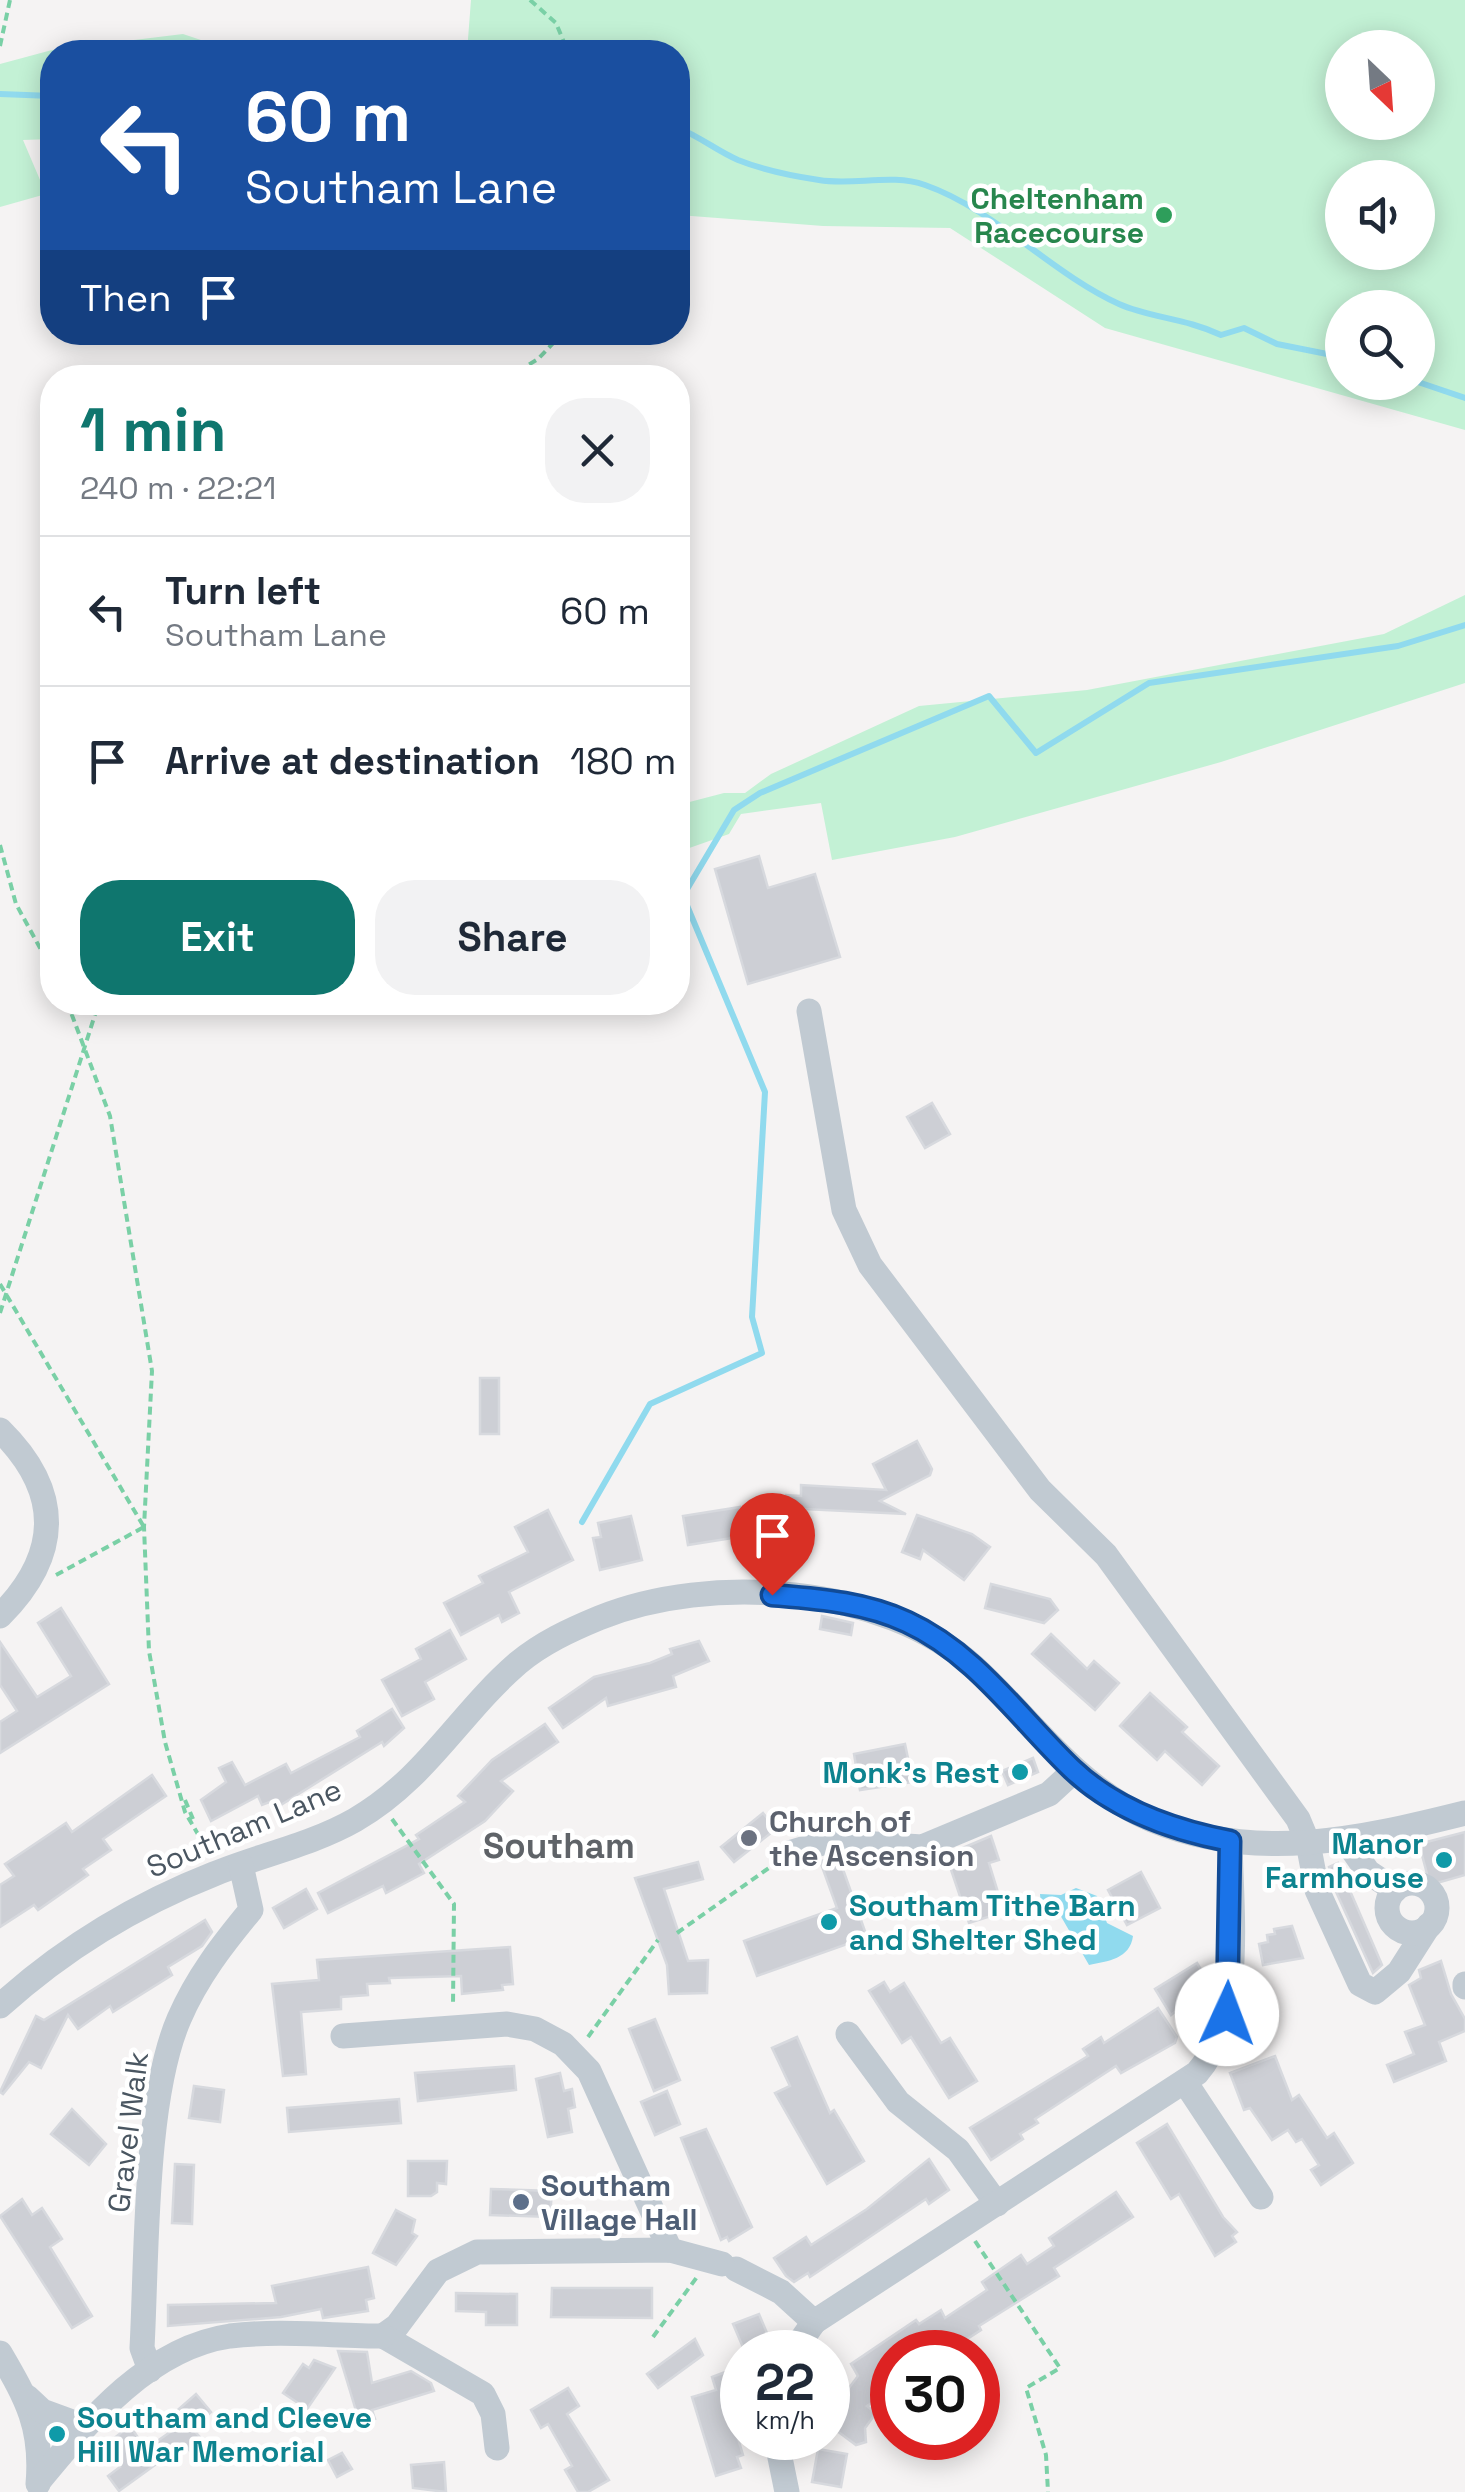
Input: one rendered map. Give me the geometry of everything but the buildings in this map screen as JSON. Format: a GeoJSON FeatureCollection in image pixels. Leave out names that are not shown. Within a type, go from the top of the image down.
{"type":"FeatureCollection","features":[{"type":"Feature","properties":{"kind":"street"},"geometry":{"type":"LineString","coordinates":[[809,1010],[844,1210],[870,1265],[1040,1490],[1106,1555],[1287,1804],[1308,1844],[1317,1890],[1367,1990],[1387,1986],[1430,1926],[1436,1902],[1426,1888],[1410,1883],[1395,1890],[1387,1911],[1394,1925],[1408,1932],[1430,1926]]}},
{"type":"Feature","properties":{"kind":"street"},"geometry":{"type":"LineString","coordinates":[[0,1430],[43,1490],[48,1519],[44,1558],[22,1594],[0,1616]]}},
{"type":"Feature","properties":{"kind":"street","name":"Southam Lane"},"geometry":{"type":"LineString","coordinates":[[0,2006],[100,1930],[170,1892],[317,1837],[380,1803],[447,1744],[496,1684],[553,1638],[604,1616],[714,1594],[829,1599],[908,1622],[975,1668],[1074,1771],[1111,1800],[1151,1820],[1230,1841],[1286,1847],[1345,1839],[1465,1813]]}},
{"type":"Feature","properties":{"kind":"street"},"geometry":{"type":"LineString","coordinates":[[789,1853],[829,1841],[922,1847],[1049,1794],[1074,1771]]}},
{"type":"Feature","properties":{"kind":"street"},"geometry":{"type":"LineString","coordinates":[[1345,1839],[1357,1861],[1395,1890]]}},
{"type":"Feature","properties":{"kind":"street"},"geometry":{"type":"LineString","coordinates":[[808,2330],[814,2322],[1186,2082],[1216,2047],[1227,2014],[1230,1841]]}},
{"type":"Feature","properties":{"kind":"street","name":"Gravel Walk"},"geometry":{"type":"LineString","coordinates":[[150,2370],[142,2348],[161,2092],[173,2036],[187,2002],[214,1956],[251,1910],[230,1868]]}},
{"type":"Feature","properties":{"kind":"street"},"geometry":{"type":"LineString","coordinates":[[343,2036],[521,2026],[549,2035],[576,2055],[588,2071],[670,2250]]}},
{"type":"Feature","properties":{"kind":"street"},"geometry":{"type":"LineString","coordinates":[[848,2034],[898,2102],[958,2150],[997,2204]]}},
{"type":"Feature","properties":{"kind":"street"},"geometry":{"type":"LineString","coordinates":[[1186,2082],[1261,2197]]}},
{"type":"Feature","properties":{"kind":"street"},"geometry":{"type":"LineString","coordinates":[[383,2336],[397,2326],[438,2271],[467,2254],[670,2250],[721,2264],[781,2292],[814,2322]]}},
{"type":"Feature","properties":{"kind":"street"},"geometry":{"type":"LineString","coordinates":[[38,2486],[83,2426],[150,2370],[189,2349],[231,2336],[383,2336],[483,2394],[492,2414],[497,2448]]}},
{"type":"Feature","properties":{"kind":"street"},"geometry":{"type":"LineString","coordinates":[[0,2353],[25,2395],[39,2435],[38,2486]]}},
{"type":"Feature","properties":{"kind":"street"},"geometry":{"type":"LineString","coordinates":[[25,2395],[42,2411],[83,2426]]}},
{"type":"Feature","properties":{"kind":"street"},"geometry":{"type":"LineString","coordinates":[[780,2460],[787,2492]]}},
{"type":"Feature","properties":{"kind":"path"},"geometry":{"type":"LineString","coordinates":[[0,46],[10,0]]}},
{"type":"Feature","properties":{"kind":"path"},"geometry":{"type":"LineString","coordinates":[[530,0],[556,22],[563,40]]}},
{"type":"Feature","properties":{"kind":"path"},"geometry":{"type":"LineString","coordinates":[[528,365],[551,345]]}},
{"type":"Feature","properties":{"kind":"path"},"geometry":{"type":"LineString","coordinates":[[0,845],[16,904],[40,948]]}},
{"type":"Feature","properties":{"kind":"path"},"geometry":{"type":"LineString","coordinates":[[72,1015],[110,1116],[152,1371],[144,1527],[149,1651],[159,1707],[184,1812],[230,1868]]}},
{"type":"Feature","properties":{"kind":"path"},"geometry":{"type":"LineString","coordinates":[[0,1313],[94,1015]]}},
{"type":"Feature","properties":{"kind":"path"},"geometry":{"type":"LineString","coordinates":[[0,1284],[144,1527]]}},
{"type":"Feature","properties":{"kind":"path"},"geometry":{"type":"LineString","coordinates":[[22,1594],[144,1527]]}},
{"type":"Feature","properties":{"kind":"path"},"geometry":{"type":"LineString","coordinates":[[380,1803],[454,1904],[453,2027]]}},
{"type":"Feature","properties":{"kind":"path"},"geometry":{"type":"LineString","coordinates":[[677,1933],[789,1853]]}},
{"type":"Feature","properties":{"kind":"path"},"geometry":{"type":"LineString","coordinates":[[591,2032],[658,1940]]}},
{"type":"Feature","properties":{"kind":"path"},"geometry":{"type":"LineString","coordinates":[[964,2224],[1060,2368],[1026,2388],[1046,2455],[1048,2492]]}},
{"type":"Feature","properties":{"kind":"path"},"geometry":{"type":"LineString","coordinates":[[653,2337],[694,2284],[721,2264]]}},
{"type":"Feature","properties":{"kind":"green space","name":"Cheltenham Racecourse"},"geometry":{"type":"Polygon","coordinates":[[[471,0],[1465,0],[1465,430],[1359,400],[1435,400],[1435,290],[1325,290],[1325,390],[1105,328],[950,228],[823,226],[690,216],[690,40],[468,40],[471,0]]]}},
{"type":"Feature","properties":{"kind":"green space"},"geometry":{"type":"Polygon","coordinates":[[[183,34],[201,40],[134,40],[183,34]]]}},
{"type":"Feature","properties":{"kind":"green space"},"geometry":{"type":"Polygon","coordinates":[[[40,53],[40,139],[23,140],[40,180],[40,196],[0,207],[0,64],[40,53]]]}},
{"type":"Feature","properties":{"kind":"green space"},"geometry":{"type":"Polygon","coordinates":[[[1465,595],[1465,683],[1221,762],[955,837],[832,860],[821,803],[741,814],[729,834],[690,848],[690,802],[724,793],[745,793],[771,774],[919,706],[1087,690],[1384,634],[1465,595]]]}},
{"type":"Feature","properties":{"kind":"water"},"geometry":{"type":"Polygon","coordinates":[[[1076,1888],[1097,1896],[1107,1923],[1133,1936],[1123,1954],[1089,1965],[1059,1913],[1041,1906],[1040,1894],[1061,1895],[1076,1888]]]}},
{"type":"Feature","properties":{"kind":"waterway"},"geometry":{"type":"LineString","coordinates":[[0,94],[40,96]]}},
{"type":"Feature","properties":{"kind":"waterway"},"geometry":{"type":"LineString","coordinates":[[690,134],[738,160],[778,172],[832,181],[899,180],[925,185],[975,209],[1070,276],[1119,304],[1221,335],[1244,328],[1277,344],[1325,354]]}},
{"type":"Feature","properties":{"kind":"waterway"},"geometry":{"type":"LineString","coordinates":[[1435,388],[1465,398]]}},
{"type":"Feature","properties":{"kind":"waterway"},"geometry":{"type":"LineString","coordinates":[[690,884],[734,810],[760,793],[989,696],[1036,753],[1149,683],[1398,646],[1465,625]]}},
{"type":"Feature","properties":{"kind":"waterway"},"geometry":{"type":"LineString","coordinates":[[582,1522],[650,1404],[762,1353],[752,1317],[765,1092],[690,913]]}},
{"type":"Feature","properties":{"kind":"place","name":"Cheltenham Racecourse"},"geometry":{"type":"Point","coordinates":[1164,215]}},
{"type":"Feature","properties":{"kind":"place","name":"Monk's Rest"},"geometry":{"type":"Point","coordinates":[1020,1772]}},
{"type":"Feature","properties":{"kind":"place","name":"Church of the Ascension"},"geometry":{"type":"Point","coordinates":[749,1838]}},
{"type":"Feature","properties":{"kind":"place","name":"Manor Farmhouse"},"geometry":{"type":"Point","coordinates":[1444,1860]}},
{"type":"Feature","properties":{"kind":"place","name":"Southam Tithe Barn and Shelter Shed"},"geometry":{"type":"Point","coordinates":[829,1922]}},
{"type":"Feature","properties":{"kind":"place","name":"Southam Village Hall"},"geometry":{"type":"Point","coordinates":[521,2202]}},
{"type":"Feature","properties":{"kind":"place","name":"Southam and Cleeve Hill War Memorial"},"geometry":{"type":"Point","coordinates":[57,2434]}},
{"type":"Feature","properties":{"kind":"district","name":"Southam"},"geometry":{"type":"Point","coordinates":[559,1846]}},
{"type":"Feature","properties":{"kind":"route"},"geometry":{"type":"LineString","coordinates":[[772,1595],[829,1599],[908,1622],[946,1644],[975,1668],[1074,1771],[1111,1800],[1190,1834],[1230,1841],[1227,2014]]}}]}
